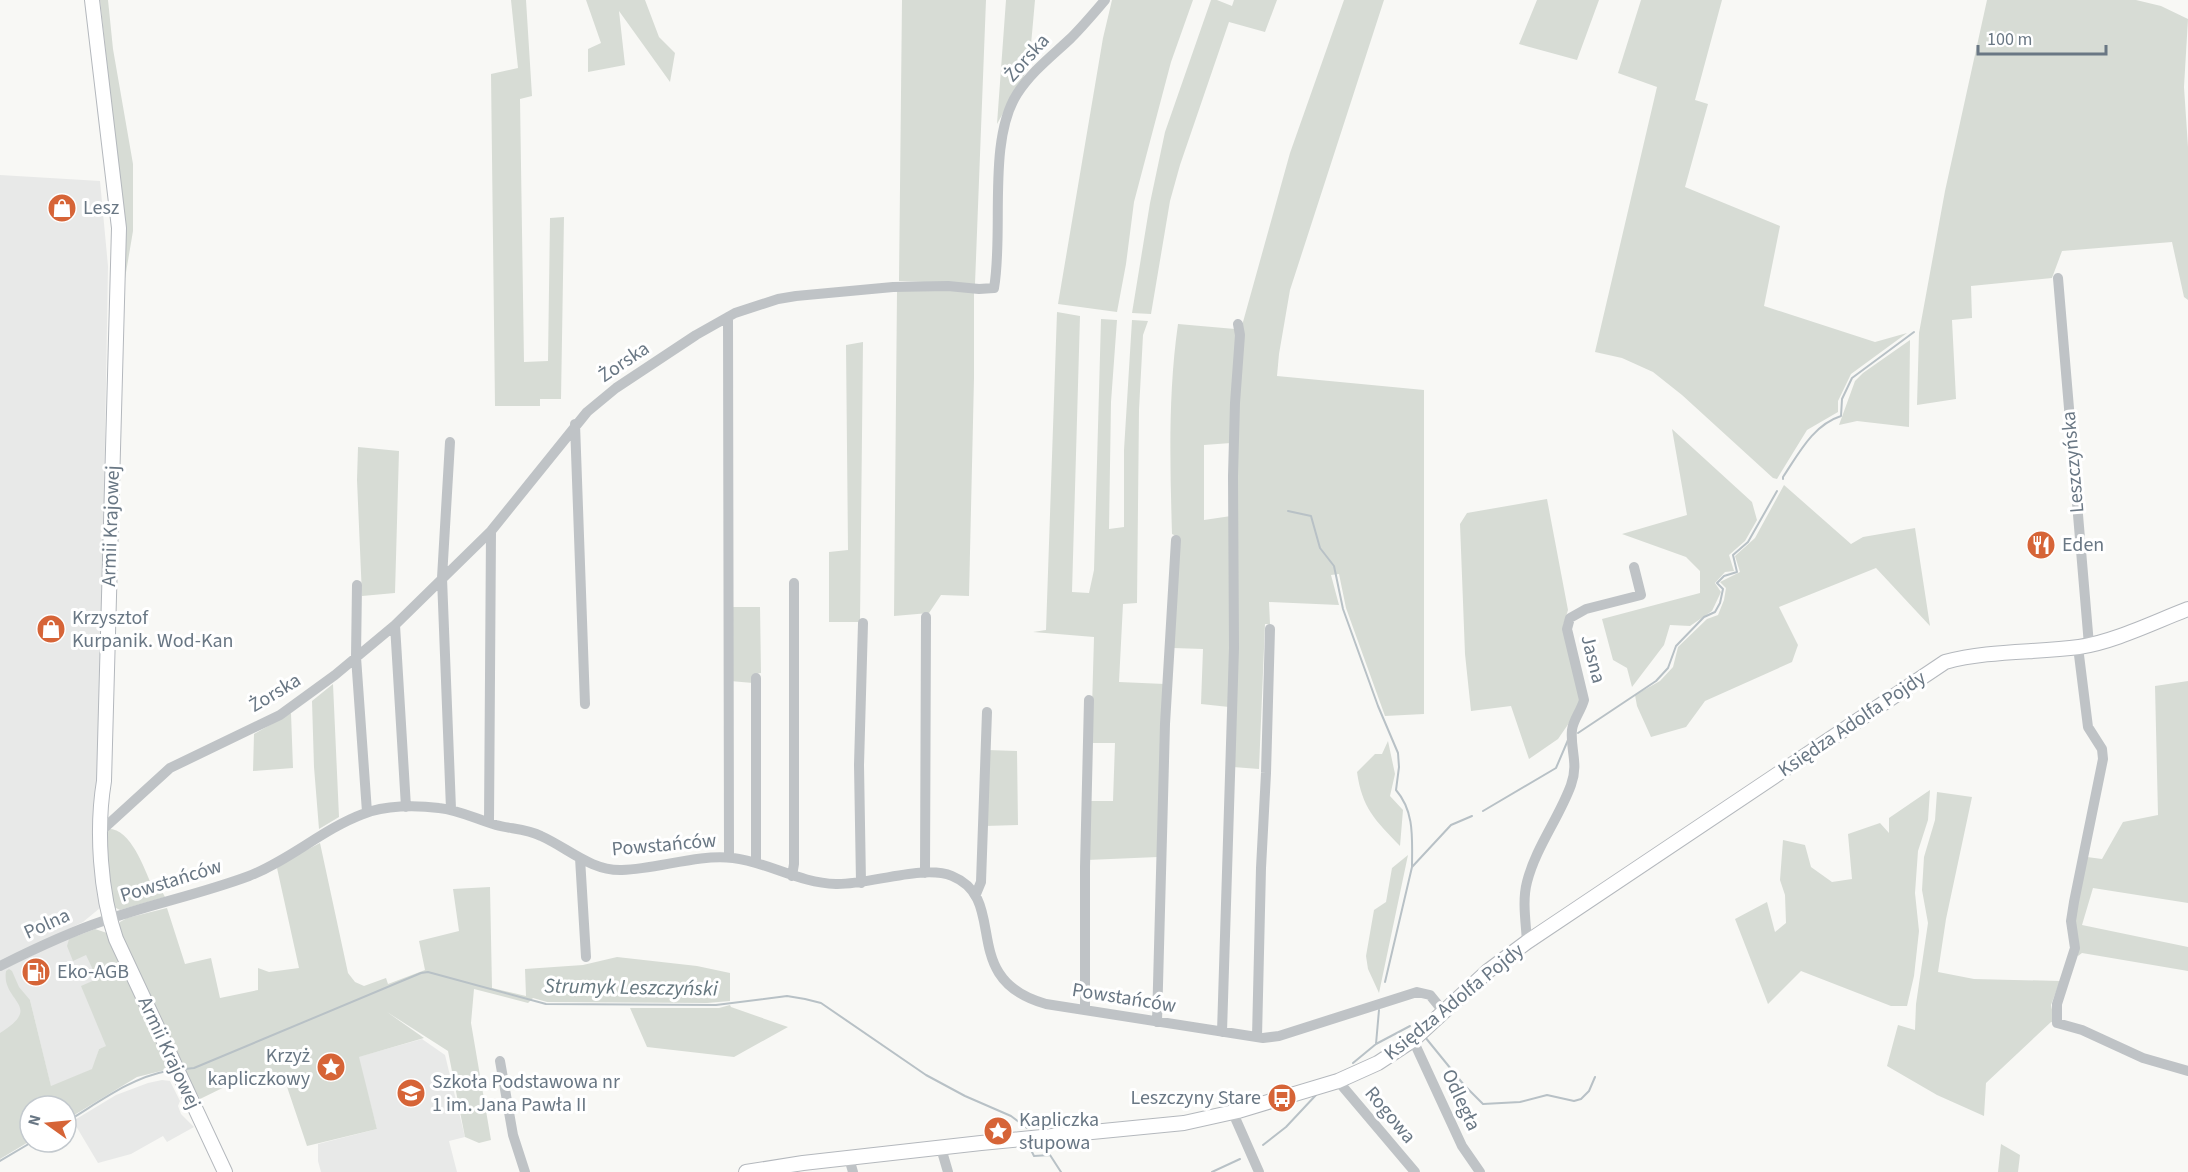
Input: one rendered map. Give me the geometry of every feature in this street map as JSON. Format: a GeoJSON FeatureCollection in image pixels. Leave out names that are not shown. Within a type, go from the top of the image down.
{"type":"FeatureCollection","features":[{"type":"Feature","properties":{"kind":"street","name":"Armii Krajowej"},"geometry":{"type":"LineString","coordinates":[[92,0],[118,228],[102,880],[109,919],[125,960],[225,1172]]}},
{"type":"Feature","properties":{"kind":"street","name":"Żorska"},"geometry":{"type":"LineString","coordinates":[[102,830],[170,768],[280,715],[306,698],[395,625],[491,531],[586,412],[616,388],[696,335],[728,317],[778,299],[866,288],[948,286],[994,288],[997,268],[1002,148],[1005,123],[1011,105],[1038,67],[1071,37],[1105,0]]}},
{"type":"Feature","properties":{"kind":"street","name":"Leszczyńska"},"geometry":{"type":"LineString","coordinates":[[2058,278],[2088,726],[2102,749],[2103,759],[2073,902],[2071,921],[2075,948],[2057,1004],[2057,1023],[2082,1030],[2152,1061],[2188,1071]]}},
{"type":"Feature","properties":{"kind":"street"},"geometry":{"type":"LineString","coordinates":[[728,317],[729,858]]}},
{"type":"Feature","properties":{"kind":"street"},"geometry":{"type":"LineString","coordinates":[[1222,1032],[1234,648],[1234,403],[1240,335],[1238,324]]}},
{"type":"Feature","properties":{"kind":"street"},"geometry":{"type":"LineString","coordinates":[[575,424],[585,704]]}},
{"type":"Feature","properties":{"kind":"street"},"geometry":{"type":"LineString","coordinates":[[450,442],[442,578],[451,809]]}},
{"type":"Feature","properties":{"kind":"street"},"geometry":{"type":"LineString","coordinates":[[489,822],[491,531]]}},
{"type":"Feature","properties":{"kind":"street"},"geometry":{"type":"LineString","coordinates":[[1157,1022],[1164,735],[1176,540]]}},
{"type":"Feature","properties":{"kind":"street","name":"Jasna"},"geometry":{"type":"LineString","coordinates":[[1527,942],[1525,907],[1527,883],[1539,851],[1572,783],[1575,759],[1571,741],[1572,726],[1581,711],[1584,700],[1567,629],[1570,618],[1586,609],[1641,595],[1634,567]]}},
{"type":"Feature","properties":{"kind":"street"},"geometry":{"type":"LineString","coordinates":[[792,876],[794,864],[794,583]]}},
{"type":"Feature","properties":{"kind":"street"},"geometry":{"type":"LineString","coordinates":[[357,585],[356,657],[367,812]]}},
{"type":"Feature","properties":{"kind":"street"},"geometry":{"type":"LineString","coordinates":[[2084,646],[2188,609]]}},
{"type":"Feature","properties":{"kind":"street"},"geometry":{"type":"LineString","coordinates":[[926,617],[926,873]]}},
{"type":"Feature","properties":{"kind":"street"},"geometry":{"type":"LineString","coordinates":[[861,883],[860,765],[863,623]]}},
{"type":"Feature","properties":{"kind":"street"},"geometry":{"type":"LineString","coordinates":[[395,625],[406,807]]}},
{"type":"Feature","properties":{"kind":"street"},"geometry":{"type":"LineString","coordinates":[[1257,1037],[1270,629]]}},
{"type":"Feature","properties":{"kind":"street","name":"Księdza Adolfa Pojdy"},"geometry":{"type":"LineString","coordinates":[[746,1172],[849,1158],[1184,1124],[1233,1113],[1338,1082],[1378,1063],[1413,1040],[1488,971],[1527,942],[1945,662],[1982,655],[2084,646]]}},
{"type":"Feature","properties":{"kind":"street"},"geometry":{"type":"LineString","coordinates":[[756,678],[756,863]]}},
{"type":"Feature","properties":{"kind":"street"},"geometry":{"type":"LineString","coordinates":[[1086,1010],[1085,867],[1089,700]]}},
{"type":"Feature","properties":{"kind":"street"},"geometry":{"type":"LineString","coordinates":[[976,894],[981,882],[987,712]]}},
{"type":"Feature","properties":{"kind":"street","name":"Powstańców"},"geometry":{"type":"LineString","coordinates":[[109,919],[177,900],[250,875],[367,812],[406,807],[451,809],[489,822],[537,834],[603,868],[621,870],[707,858],[729,858],[756,863],[823,884],[861,883],[940,873],[955,878],[976,894],[981,905],[990,958],[998,973],[1021,994],[1036,1001],[1257,1037],[1279,1036],[1417,992],[1430,995],[1443,1011]]}},
{"type":"Feature","properties":{"kind":"street"},"geometry":{"type":"LineString","coordinates":[[580,858],[586,957]]}},
{"type":"Feature","properties":{"kind":"street","name":"Polna"},"geometry":{"type":"LineString","coordinates":[[0,966],[59,938],[109,919]]}},
{"type":"Feature","properties":{"kind":"street","name":"Odległa"},"geometry":{"type":"LineString","coordinates":[[1413,1040],[1462,1146],[1480,1172]]}},
{"type":"Feature","properties":{"kind":"street"},"geometry":{"type":"LineString","coordinates":[[500,1061],[513,1135],[525,1172]]}},
{"type":"Feature","properties":{"kind":"street","name":"Rogowa"},"geometry":{"type":"LineString","coordinates":[[1338,1082],[1415,1172]]}},
{"type":"Feature","properties":{"kind":"street"},"geometry":{"type":"LineString","coordinates":[[1233,1113],[1259,1172]]}},
{"type":"Feature","properties":{"kind":"street"},"geometry":{"type":"LineString","coordinates":[[941,1148],[948,1172]]}},
{"type":"Feature","properties":{"kind":"street"},"geometry":{"type":"LineString","coordinates":[[849,1158],[853,1172]]}},
{"type":"Feature","properties":{"kind":"shaded area"},"geometry":{"type":"Polygon","coordinates":[[[100,0],[108,0],[113,49],[133,164],[133,231],[121,302],[122,198],[100,0]]]}},
{"type":"Feature","properties":{"kind":"shaded area"},"geometry":{"type":"Polygon","coordinates":[[[511,0],[526,0],[532,96],[520,99],[524,362],[548,361],[550,218],[564,217],[561,399],[540,399],[540,406],[495,406],[491,74],[518,68],[511,0]]]}},
{"type":"Feature","properties":{"kind":"shaded area"},"geometry":{"type":"Polygon","coordinates":[[[586,0],[645,0],[659,37],[675,53],[670,82],[619,11],[625,65],[588,72],[588,49],[601,43],[586,0]]]}},
{"type":"Feature","properties":{"kind":"shaded area"},"geometry":{"type":"Polygon","coordinates":[[[902,0],[986,0],[975,284],[899,281],[902,0]]]}},
{"type":"Feature","properties":{"kind":"shaded area"},"geometry":{"type":"Polygon","coordinates":[[[1006,0],[1035,0],[1029,67],[997,124],[1006,0]]]}},
{"type":"Feature","properties":{"kind":"shaded area"},"geometry":{"type":"Polygon","coordinates":[[[1112,0],[1193,0],[1171,62],[1134,202],[1117,312],[1058,304],[1103,38],[1112,0]]]}},
{"type":"Feature","properties":{"kind":"shaded area"},"geometry":{"type":"Polygon","coordinates":[[[1211,0],[1232,6],[1234,0],[1277,0],[1265,32],[1229,22],[1170,201],[1151,314],[1132,313],[1150,203],[1165,132],[1211,0]]]}},
{"type":"Feature","properties":{"kind":"shaded area"},"geometry":{"type":"Polygon","coordinates":[[[1344,0],[1384,0],[1290,290],[1277,376],[1424,390],[1424,714],[1385,716],[1346,608],[1339,574],[1331,575],[1339,605],[1269,602],[1270,624],[1265,624],[1259,769],[1233,767],[1237,442],[1243,322],[1290,153],[1344,0]]]}},
{"type":"Feature","properties":{"kind":"shaded area"},"geometry":{"type":"Polygon","coordinates":[[[1537,0],[1599,0],[1577,60],[1519,44],[1537,0]]]}},
{"type":"Feature","properties":{"kind":"shaded area"},"geometry":{"type":"Polygon","coordinates":[[[1641,0],[1722,0],[1695,100],[1708,104],[1685,187],[1780,226],[1764,306],[1875,342],[1907,333],[1851,374],[1838,401],[1838,412],[1807,430],[1777,479],[1773,478],[1682,395],[1653,372],[1622,358],[1595,352],[1657,87],[1618,73],[1641,0]]]}},
{"type":"Feature","properties":{"kind":"shaded area"},"geometry":{"type":"Polygon","coordinates":[[[1987,0],[2136,0],[2161,6],[2188,19],[2184,87],[2188,147],[2188,300],[2184,297],[2172,242],[2062,251],[2052,278],[1971,286],[1972,318],[1952,320],[1956,399],[1917,405],[1919,333],[1945,191],[1987,0]]]}},
{"type":"Feature","properties":{"kind":"shaded area"},"geometry":{"type":"Polygon","coordinates":[[[0,175],[100,181],[108,266],[99,789],[100,908],[83,922],[0,962],[0,175]]]}},
{"type":"Feature","properties":{"kind":"shaded area"},"geometry":{"type":"Polygon","coordinates":[[[897,291],[974,291],[974,378],[969,596],[941,595],[929,613],[894,616],[897,291]]]}},
{"type":"Feature","properties":{"kind":"shaded area"},"geometry":{"type":"Polygon","coordinates":[[[1057,312],[1080,316],[1072,592],[1089,593],[1094,570],[1101,319],[1117,320],[1111,402],[1109,529],[1124,527],[1124,450],[1132,320],[1148,321],[1143,335],[1139,410],[1137,603],[1123,604],[1119,682],[1165,684],[1158,857],[1087,860],[1089,801],[1113,801],[1115,743],[1091,743],[1094,637],[1033,632],[1046,630],[1057,312]]]}},
{"type":"Feature","properties":{"kind":"shaded area"},"geometry":{"type":"Polygon","coordinates":[[[1178,324],[1235,329],[1237,333],[1231,443],[1204,445],[1204,520],[1231,516],[1229,707],[1201,704],[1203,649],[1173,648],[1180,538],[1172,534],[1170,429],[1178,324]]]}},
{"type":"Feature","properties":{"kind":"shaded area"},"geometry":{"type":"Polygon","coordinates":[[[1910,340],[1909,427],[1857,421],[1839,425],[1855,381],[1910,340]]]}},
{"type":"Feature","properties":{"kind":"shaded area"},"geometry":{"type":"Polygon","coordinates":[[[863,342],[860,622],[829,622],[829,552],[848,550],[846,345],[863,342]]]}},
{"type":"Feature","properties":{"kind":"shaded area"},"geometry":{"type":"Polygon","coordinates":[[[1672,429],[1752,502],[1757,520],[1745,541],[1729,555],[1734,571],[1725,572],[1715,583],[1721,592],[1712,611],[1690,626],[1670,625],[1664,645],[1632,687],[1627,668],[1613,660],[1602,619],[1700,593],[1700,571],[1686,557],[1622,534],[1687,515],[1672,429]]]}},
{"type":"Feature","properties":{"kind":"shaded area"},"geometry":{"type":"Polygon","coordinates":[[[358,447],[399,451],[395,593],[362,596],[357,480],[358,447]]]}},
{"type":"Feature","properties":{"kind":"shaded area"},"geometry":{"type":"Polygon","coordinates":[[[1784,485],[1851,544],[1863,537],[1915,528],[1930,626],[1876,568],[1779,607],[1798,645],[1792,662],[1705,701],[1686,727],[1651,737],[1637,706],[1635,695],[1660,681],[1673,667],[1678,647],[1707,619],[1718,615],[1726,588],[1720,582],[1740,572],[1735,556],[1755,538],[1784,485]]]}},
{"type":"Feature","properties":{"kind":"shaded area"},"geometry":{"type":"Polygon","coordinates":[[[1547,499],[1568,610],[1563,626],[1581,699],[1578,710],[1558,739],[1529,759],[1511,706],[1471,711],[1465,654],[1460,524],[1467,513],[1547,499]]]}},
{"type":"Feature","properties":{"kind":"shaded area"},"geometry":{"type":"Polygon","coordinates":[[[729,607],[760,607],[761,673],[753,674],[753,683],[730,681],[729,607]]]}},
{"type":"Feature","properties":{"kind":"shaded area"},"geometry":{"type":"Polygon","coordinates":[[[2188,681],[2188,903],[2093,888],[2082,925],[2188,947],[2188,971],[2082,953],[2078,956],[2075,917],[2087,857],[2102,859],[2123,822],[2158,815],[2155,686],[2188,681]]]}},
{"type":"Feature","properties":{"kind":"shaded area"},"geometry":{"type":"Polygon","coordinates":[[[333,684],[339,817],[319,829],[312,701],[333,684]]]}},
{"type":"Feature","properties":{"kind":"shaded area"},"geometry":{"type":"Polygon","coordinates":[[[291,713],[293,768],[253,771],[254,734],[291,713]]]}},
{"type":"Feature","properties":{"kind":"shaded area"},"geometry":{"type":"Polygon","coordinates":[[[1388,741],[1395,774],[1390,796],[1403,810],[1400,846],[1371,813],[1362,795],[1357,772],[1375,754],[1382,754],[1388,741]]]}},
{"type":"Feature","properties":{"kind":"shaded area"},"geometry":{"type":"Polygon","coordinates":[[[987,750],[1017,751],[1018,825],[985,826],[987,750]]]}},
{"type":"Feature","properties":{"kind":"shaded area"},"geometry":{"type":"Polygon","coordinates":[[[1930,790],[1928,820],[1918,851],[1915,893],[1919,931],[1914,976],[1907,1006],[1891,1006],[1801,971],[1768,1004],[1735,919],[1767,902],[1775,932],[1786,923],[1785,895],[1780,880],[1783,840],[1805,845],[1811,867],[1832,882],[1852,879],[1848,834],[1880,823],[1889,833],[1889,818],[1930,790]]]}},
{"type":"Feature","properties":{"kind":"shaded area"},"geometry":{"type":"Polygon","coordinates":[[[1937,792],[1972,797],[1946,919],[1938,972],[1974,979],[2060,981],[2051,1005],[2055,1023],[2051,1022],[1986,1083],[1984,1116],[1937,1095],[1887,1066],[1898,1025],[1915,1030],[1916,1004],[1928,923],[1922,890],[1924,857],[1935,820],[1937,792]]]}},
{"type":"Feature","properties":{"kind":"shaded area"},"geometry":{"type":"Polygon","coordinates":[[[106,829],[115,830],[129,841],[152,886],[158,884],[165,897],[120,910],[112,906],[105,869],[106,829]]]}},
{"type":"Feature","properties":{"kind":"shaded area"},"geometry":{"type":"Polygon","coordinates":[[[320,843],[348,973],[355,982],[364,986],[386,978],[388,984],[425,970],[419,941],[459,931],[453,889],[490,887],[492,988],[526,996],[525,969],[583,965],[617,957],[697,966],[730,973],[730,1001],[707,1003],[547,1002],[533,998],[528,1003],[474,989],[471,1023],[491,1140],[479,1143],[465,1137],[448,1051],[387,1012],[424,1038],[359,1057],[377,1129],[307,1146],[283,1075],[256,1083],[249,1075],[200,1099],[182,1068],[118,928],[120,922],[127,918],[167,908],[185,964],[211,958],[220,998],[258,990],[258,968],[269,972],[299,968],[277,868],[320,843]]]}},
{"type":"Feature","properties":{"kind":"shaded area"},"geometry":{"type":"Polygon","coordinates":[[[1408,855],[1379,993],[1368,969],[1366,956],[1374,910],[1386,902],[1392,868],[1408,855]]]}},
{"type":"Feature","properties":{"kind":"shaded area"},"geometry":{"type":"Polygon","coordinates":[[[95,929],[107,933],[169,1069],[137,1077],[78,1113],[78,1094],[18,1094],[18,1148],[0,1159],[0,1033],[13,1024],[19,1016],[20,1009],[9,990],[6,971],[9,969],[12,971],[19,987],[30,1000],[51,1086],[92,1069],[99,1049],[106,1046],[81,986],[97,979],[86,955],[73,961],[67,946],[69,939],[95,929]]]}},
{"type":"Feature","properties":{"kind":"shaded area"},"geometry":{"type":"Polygon","coordinates":[[[77,934],[98,981],[110,1045],[99,1049],[93,1069],[51,1087],[30,1000],[29,1018],[0,1037],[0,971],[77,934]]]}},
{"type":"Feature","properties":{"kind":"shaded area"},"geometry":{"type":"Polygon","coordinates":[[[730,1005],[788,1027],[734,1057],[647,1047],[630,1008],[719,1008],[730,1005]]]}},
{"type":"Feature","properties":{"kind":"shaded area","name":"Szkoła Podstawowa nr 1 im. Jana Pawła II"},"geometry":{"type":"Polygon","coordinates":[[[422,1039],[445,1055],[465,1137],[449,1141],[457,1172],[321,1172],[318,1161],[318,1144],[377,1129],[358,1057],[422,1039]]]}},
{"type":"Feature","properties":{"kind":"shaded area"},"geometry":{"type":"Polygon","coordinates":[[[170,1081],[180,1101],[178,1106],[181,1114],[194,1127],[167,1142],[163,1136],[131,1154],[98,1163],[78,1129],[78,1118],[116,1095],[148,1083],[170,1081]]]}},
{"type":"Feature","properties":{"kind":"shaded area"},"geometry":{"type":"Polygon","coordinates":[[[2001,1144],[2020,1155],[2018,1172],[1998,1172],[2001,1144]]]}},
{"type":"Feature","properties":{"kind":"waterway"},"geometry":{"type":"LineString","coordinates":[[1783,479],[1815,433],[1831,420],[1841,416],[1842,399],[1852,378],[1914,332]]}},
{"type":"Feature","properties":{"kind":"waterway"},"geometry":{"type":"LineString","coordinates":[[1578,733],[1656,681],[1668,668],[1676,646],[1704,617],[1715,612],[1723,589],[1717,583],[1724,576],[1737,572],[1733,555],[1748,542],[1777,491]]}},
{"type":"Feature","properties":{"kind":"waterway"},"geometry":{"type":"LineString","coordinates":[[1288,511],[1311,516],[1320,548],[1334,566],[1343,609],[1378,706],[1398,753],[1396,790],[1407,807],[1411,826],[1412,867]]}},
{"type":"Feature","properties":{"kind":"waterway"},"geometry":{"type":"LineString","coordinates":[[1483,811],[1556,768],[1568,740]]}},
{"type":"Feature","properties":{"kind":"waterway"},"geometry":{"type":"LineString","coordinates":[[1385,982],[1412,867],[1451,825],[1472,816]]}},
{"type":"Feature","properties":{"kind":"waterway","name":"Strumyk Leszczyński"},"geometry":{"type":"LineString","coordinates":[[185,1069],[194,1068],[428,972],[546,1004],[716,1005],[787,996],[821,1003],[926,1075],[965,1096],[1011,1116],[1027,1128]]}},
{"type":"Feature","properties":{"kind":"waterway"},"geometry":{"type":"LineString","coordinates":[[1353,1063],[1376,1044],[1379,1010]]}},
{"type":"Feature","properties":{"kind":"waterway"},"geometry":{"type":"LineString","coordinates":[[1376,1044],[1410,1026]]}},
{"type":"Feature","properties":{"kind":"waterway"},"geometry":{"type":"LineString","coordinates":[[1425,1037],[1464,1085],[1483,1104],[1520,1102],[1547,1095],[1574,1101],[1581,1099],[1589,1091],[1595,1077]]}},
{"type":"Feature","properties":{"kind":"waterway","name":"Strumyk Leszczyński"},"geometry":{"type":"LineString","coordinates":[[78,1114],[127,1085],[167,1071]]}},
{"type":"Feature","properties":{"kind":"waterway"},"geometry":{"type":"LineString","coordinates":[[1263,1145],[1286,1127],[1316,1095]]}},
{"type":"Feature","properties":{"kind":"waterway"},"geometry":{"type":"LineString","coordinates":[[1029,1146],[1034,1156],[1050,1155],[1061,1172]]}},
{"type":"Feature","properties":{"kind":"waterway","name":"Strumyk Leszczyński"},"geometry":{"type":"LineString","coordinates":[[0,1161],[18,1150]]}},
{"type":"Feature","properties":{"kind":"waterway"},"geometry":{"type":"LineString","coordinates":[[1212,1172],[1240,1159]]}},
{"type":"Feature","properties":{"kind":"place","name":"Lesz"},"geometry":{"type":"Point","coordinates":[62,208]}},
{"type":"Feature","properties":{"kind":"place","name":"Eden"},"geometry":{"type":"Point","coordinates":[2041,545]}},
{"type":"Feature","properties":{"kind":"place","name":"Krzysztof Kurpanik. Wod-Kan"},"geometry":{"type":"Point","coordinates":[51,629]}},
{"type":"Feature","properties":{"kind":"place","name":"Eko-AGB"},"geometry":{"type":"Point","coordinates":[36,972]}},
{"type":"Feature","properties":{"kind":"place","name":"Krzyż kapliczkowy"},"geometry":{"type":"Point","coordinates":[331,1067]}},
{"type":"Feature","properties":{"kind":"place","name":"Szkoła Podstawowa nr 1 im. Jana Pawła II"},"geometry":{"type":"Point","coordinates":[411,1093]}},
{"type":"Feature","properties":{"kind":"place","name":"Leszczyny Stare"},"geometry":{"type":"Point","coordinates":[1282,1098]}},
{"type":"Feature","properties":{"kind":"place","name":"Kapliczka słupowa"},"geometry":{"type":"Point","coordinates":[998,1131]}}]}
